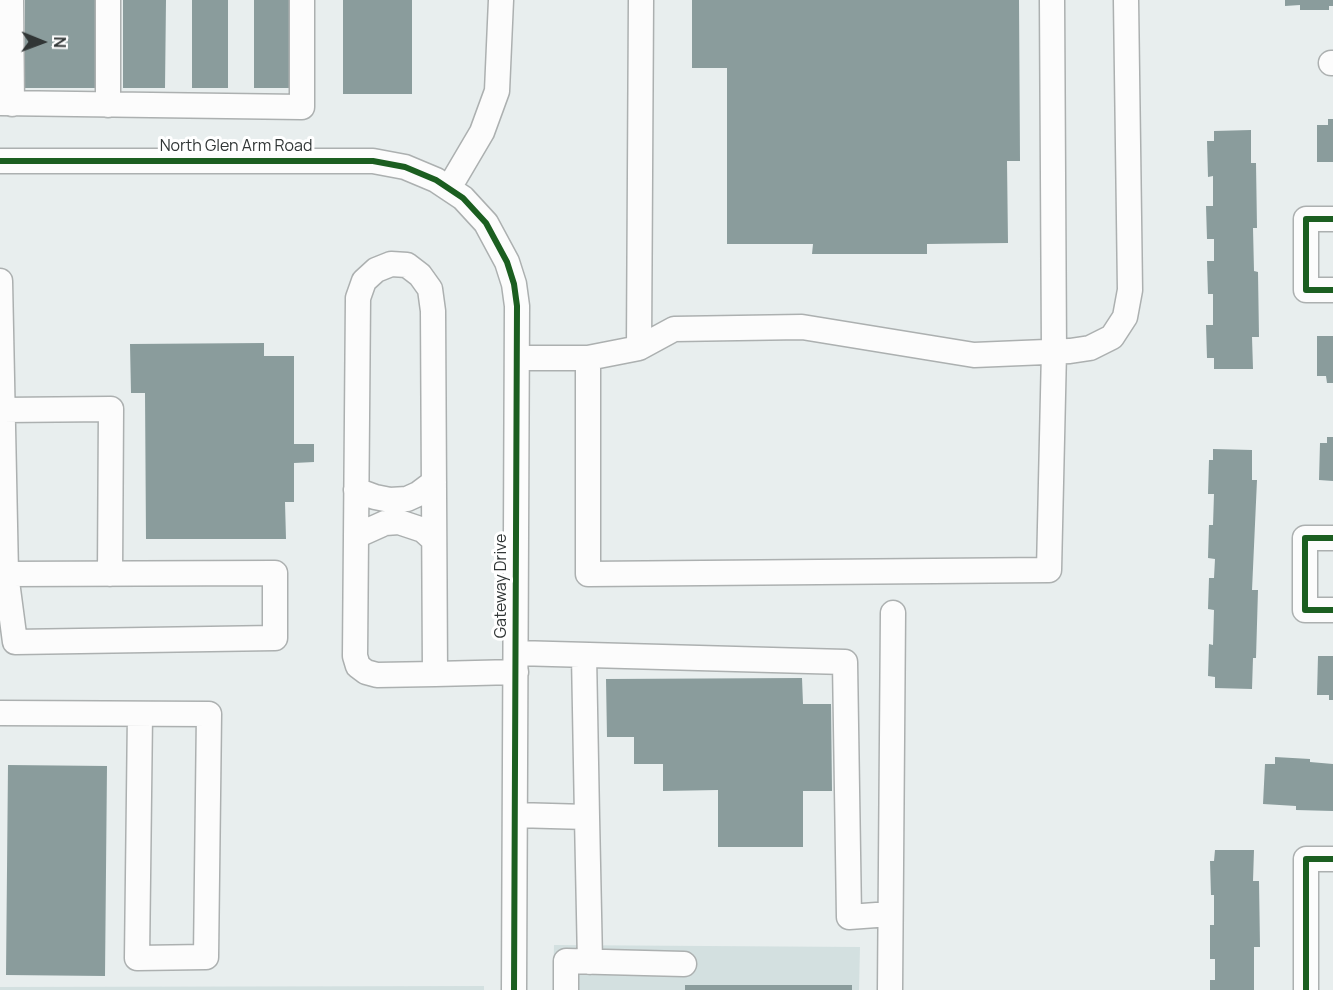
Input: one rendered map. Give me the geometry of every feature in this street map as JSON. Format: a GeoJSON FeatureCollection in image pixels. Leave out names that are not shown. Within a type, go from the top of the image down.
{"type":"FeatureCollection","features":[{"type":"Feature","properties":{"kind":"street"},"geometry":{"type":"LineString","coordinates":[[12,0],[6,103],[302,107],[302,0]]}},
{"type":"Feature","properties":{"kind":"street"},"geometry":{"type":"LineString","coordinates":[[108,0],[108,105]]}},
{"type":"Feature","properties":{"kind":"street"},"geometry":{"type":"LineString","coordinates":[[456,193],[497,91],[501,0]]}},
{"type":"Feature","properties":{"kind":"street"},"geometry":{"type":"LineString","coordinates":[[639,348],[642,0]]}},
{"type":"Feature","properties":{"kind":"street"},"geometry":{"type":"LineString","coordinates":[[588,357],[588,574],[1048,570],[1054,351],[1052,0]]}},
{"type":"Feature","properties":{"kind":"street"},"geometry":{"type":"LineString","coordinates":[[517,357],[588,357],[639,348],[674,329],[802,327],[974,355],[1090,348],[1112,337],[1125,317],[1130,290],[1126,0]]}},
{"type":"Feature","properties":{"kind":"street","name":"North Glen Arm Road"},"geometry":{"type":"LineString","coordinates":[[0,161],[373,161],[405,167],[426,175],[456,193]]}},
{"type":"Feature","properties":{"kind":"street","name":"Gateway Drive"},"geometry":{"type":"LineString","coordinates":[[456,193],[486,223],[507,262],[514,284],[517,306],[514,990]]}},
{"type":"Feature","properties":{"kind":"street"},"geometry":{"type":"LineString","coordinates":[[1333,219],[1306,219],[1306,290],[1333,290]]}},
{"type":"Feature","properties":{"kind":"street"},"geometry":{"type":"LineString","coordinates":[[435,674],[433,311],[430,289],[420,275],[406,265],[391,264],[376,270],[364,281],[358,298],[355,656],[358,666],[366,672],[377,675],[435,674],[584,655],[845,662],[849,917],[890,915]]}},
{"type":"Feature","properties":{"kind":"street"},"geometry":{"type":"LineString","coordinates":[[0,281],[3,574],[15,642],[274,638],[275,573],[3,574]]}},
{"type":"Feature","properties":{"kind":"street"},"geometry":{"type":"LineString","coordinates":[[3,410],[111,409],[110,574]]}},
{"type":"Feature","properties":{"kind":"street"},"geometry":{"type":"LineString","coordinates":[[356,490],[390,500],[407,499],[434,482]]}},
{"type":"Feature","properties":{"kind":"street"},"geometry":{"type":"LineString","coordinates":[[356,536],[385,523],[399,522],[423,530],[434,540]]}},
{"type":"Feature","properties":{"kind":"street"},"geometry":{"type":"LineString","coordinates":[[1333,538],[1305,538],[1305,610],[1333,610]]}},
{"type":"Feature","properties":{"kind":"street"},"geometry":{"type":"LineString","coordinates":[[890,990],[894,613]]}},
{"type":"Feature","properties":{"kind":"street"},"geometry":{"type":"LineString","coordinates":[[584,655],[590,962]]}},
{"type":"Feature","properties":{"kind":"street"},"geometry":{"type":"LineString","coordinates":[[0,713],[209,714],[206,957],[137,958],[140,714]]}},
{"type":"Feature","properties":{"kind":"street"},"geometry":{"type":"LineString","coordinates":[[515,815],[587,817]]}},
{"type":"Feature","properties":{"kind":"street"},"geometry":{"type":"LineString","coordinates":[[1306,990],[1306,859],[1333,859]]}},
{"type":"Feature","properties":{"kind":"street"},"geometry":{"type":"LineString","coordinates":[[566,990],[566,961],[684,964]]}},
{"type":"Feature","properties":{"kind":"shaded area"},"geometry":{"type":"Polygon","coordinates":[[[554,945],[860,947],[859,990],[553,990],[554,945]]]}},
{"type":"Feature","properties":{"kind":"shaded area"},"geometry":{"type":"Polygon","coordinates":[[[484,986],[484,990],[0,990],[0,987],[484,986]]]}},
{"type":"Feature","properties":{"kind":"building"},"geometry":{"type":"Polygon","coordinates":[[[25,0],[96,0],[96,88],[25,88],[25,0]]]}},
{"type":"Feature","properties":{"kind":"building"},"geometry":{"type":"Polygon","coordinates":[[[123,0],[166,0],[165,88],[123,88],[123,0]]]}},
{"type":"Feature","properties":{"kind":"building"},"geometry":{"type":"Polygon","coordinates":[[[192,0],[228,0],[228,88],[192,88],[192,0]]]}},
{"type":"Feature","properties":{"kind":"building"},"geometry":{"type":"Polygon","coordinates":[[[254,0],[289,0],[289,88],[254,88],[254,0]]]}},
{"type":"Feature","properties":{"kind":"building"},"geometry":{"type":"Polygon","coordinates":[[[343,0],[412,0],[412,94],[343,94],[343,0]]]}},
{"type":"Feature","properties":{"kind":"building"},"geometry":{"type":"Polygon","coordinates":[[[692,0],[1019,0],[1020,161],[1007,161],[1008,243],[927,244],[927,254],[812,254],[813,244],[727,244],[727,68],[692,68],[692,0]]]}},
{"type":"Feature","properties":{"kind":"building"},"geometry":{"type":"Polygon","coordinates":[[[1285,0],[1333,0],[1333,6],[1329,6],[1329,10],[1300,10],[1300,5],[1285,6],[1285,0]]]}},
{"type":"Feature","properties":{"kind":"building"},"geometry":{"type":"Polygon","coordinates":[[[1328,119],[1333,119],[1333,162],[1317,162],[1317,125],[1328,125],[1328,119]]]}},
{"type":"Feature","properties":{"kind":"building"},"geometry":{"type":"Polygon","coordinates":[[[1251,130],[1251,163],[1256,163],[1257,228],[1253,228],[1254,271],[1258,272],[1259,337],[1252,337],[1253,369],[1214,369],[1214,358],[1207,358],[1206,325],[1213,325],[1213,294],[1208,294],[1207,261],[1214,261],[1214,239],[1207,239],[1206,206],[1213,206],[1213,176],[1208,177],[1207,141],[1214,141],[1214,131],[1251,130]]]}},
{"type":"Feature","properties":{"kind":"building"},"geometry":{"type":"Polygon","coordinates":[[[1317,336],[1333,336],[1333,383],[1327,383],[1326,376],[1317,376],[1317,336]]]}},
{"type":"Feature","properties":{"kind":"building"},"geometry":{"type":"Polygon","coordinates":[[[264,343],[264,356],[294,356],[294,444],[314,444],[314,462],[294,463],[294,502],[285,502],[286,539],[146,539],[145,393],[131,393],[130,344],[264,343]]]}},
{"type":"Feature","properties":{"kind":"building"},"geometry":{"type":"Polygon","coordinates":[[[1327,437],[1333,437],[1333,481],[1319,480],[1320,443],[1327,443],[1327,437]]]}},
{"type":"Feature","properties":{"kind":"building"},"geometry":{"type":"Polygon","coordinates":[[[1213,449],[1252,450],[1252,480],[1257,480],[1252,590],[1258,590],[1256,658],[1253,658],[1252,689],[1215,688],[1215,677],[1208,676],[1209,644],[1213,645],[1214,610],[1208,609],[1209,578],[1214,578],[1215,559],[1208,558],[1209,525],[1213,525],[1214,494],[1208,494],[1209,460],[1213,460],[1213,449]]]}},
{"type":"Feature","properties":{"kind":"building"},"geometry":{"type":"Polygon","coordinates":[[[1318,656],[1333,656],[1333,700],[1329,700],[1329,695],[1317,695],[1318,656]]]}},
{"type":"Feature","properties":{"kind":"building"},"geometry":{"type":"Polygon","coordinates":[[[802,678],[803,704],[831,704],[832,791],[803,791],[803,847],[718,847],[718,790],[663,791],[663,764],[634,764],[634,737],[607,737],[606,679],[802,678]]]}},
{"type":"Feature","properties":{"kind":"building"},"geometry":{"type":"Polygon","coordinates":[[[1275,757],[1310,759],[1310,762],[1333,764],[1333,811],[1296,810],[1296,806],[1263,804],[1265,764],[1275,764],[1275,757]]]}},
{"type":"Feature","properties":{"kind":"building"},"geometry":{"type":"Polygon","coordinates":[[[8,765],[107,766],[105,976],[6,975],[8,765]]]}},
{"type":"Feature","properties":{"kind":"building"},"geometry":{"type":"Polygon","coordinates":[[[1215,850],[1254,850],[1253,881],[1259,881],[1260,947],[1254,947],[1254,990],[1210,990],[1210,980],[1215,980],[1215,959],[1210,959],[1210,925],[1214,925],[1214,895],[1211,895],[1210,861],[1214,861],[1215,850]]]}},
{"type":"Feature","properties":{"kind":"building"},"geometry":{"type":"Polygon","coordinates":[[[685,985],[852,985],[852,990],[685,990],[685,985]]]}},
{"type":"Feature","properties":{"kind":"cycle path"},"geometry":{"type":"LineString","coordinates":[[0,161],[373,161],[405,167],[436,180],[463,198],[486,223],[507,262],[514,284],[517,306],[514,990]]}},
{"type":"Feature","properties":{"kind":"cycle path"},"geometry":{"type":"LineString","coordinates":[[1333,219],[1306,219],[1306,290],[1333,290]]}},
{"type":"Feature","properties":{"kind":"cycle path"},"geometry":{"type":"LineString","coordinates":[[1333,538],[1305,538],[1305,610],[1333,610]]}},
{"type":"Feature","properties":{"kind":"cycle path"},"geometry":{"type":"LineString","coordinates":[[1306,990],[1306,859],[1333,859]]}}]}
